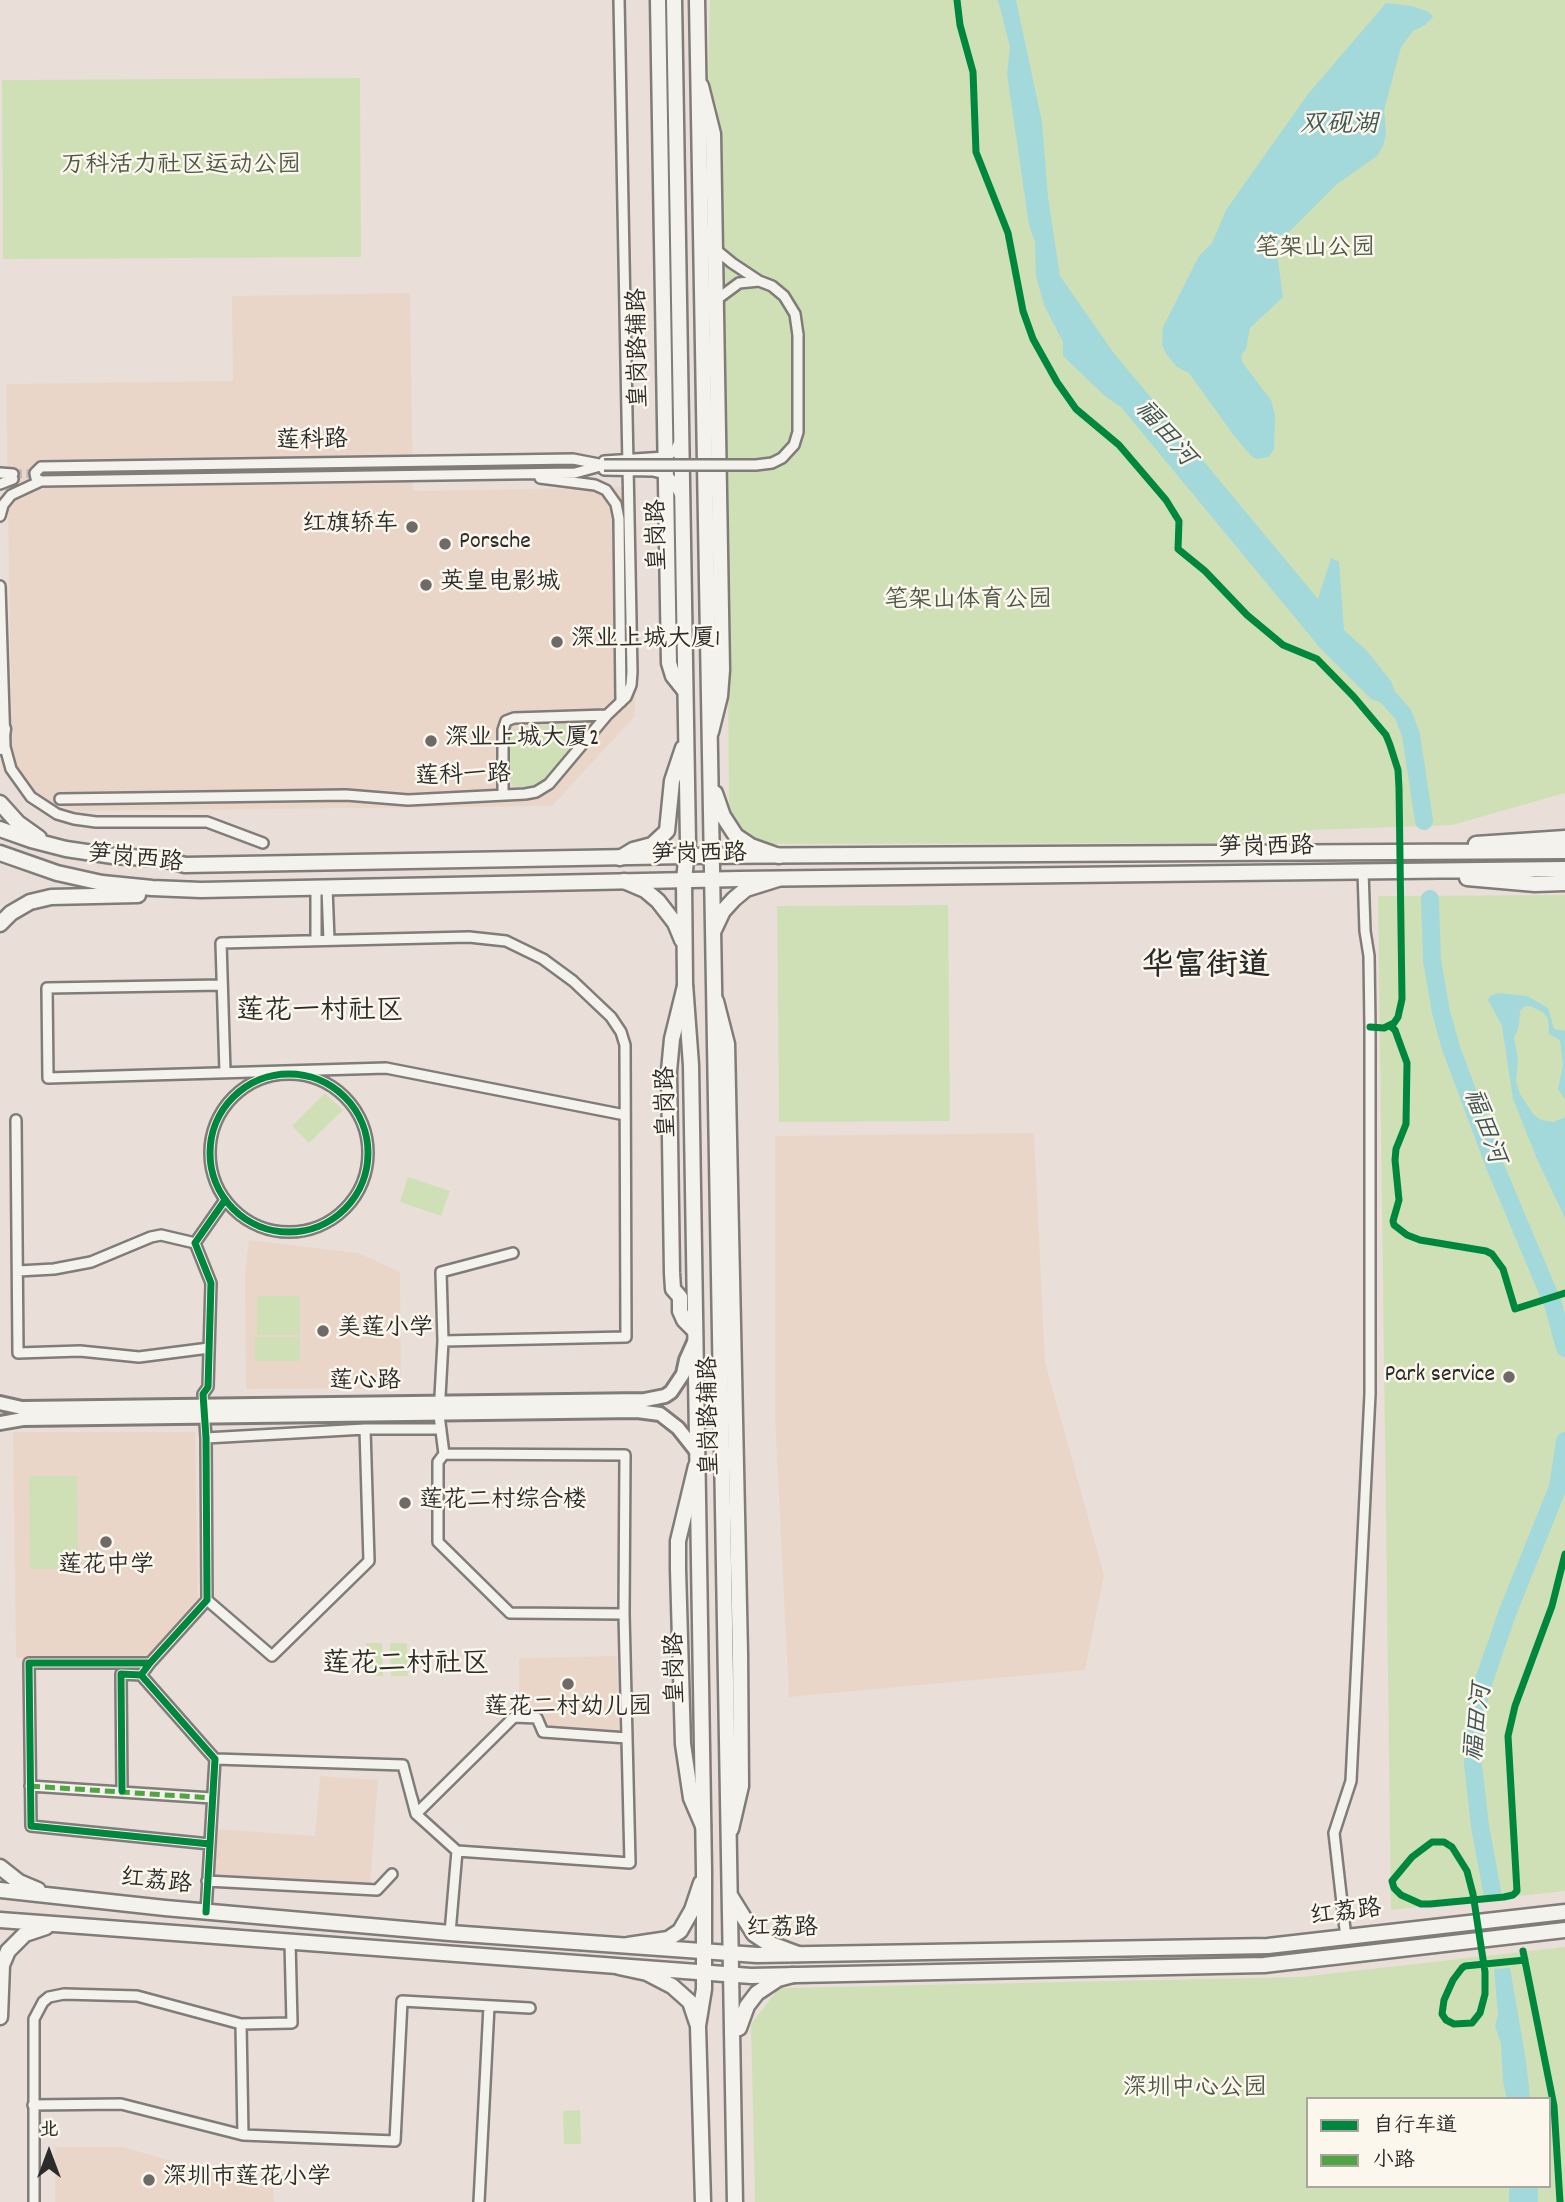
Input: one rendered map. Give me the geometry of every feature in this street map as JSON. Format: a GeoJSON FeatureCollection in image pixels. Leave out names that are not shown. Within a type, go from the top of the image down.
{"type":"FeatureCollection","features":[{"type":"Feature","properties":{"kind":"main road","name":"皇岗路辅路"},"geometry":{"type":"LineString","coordinates":[[658,0],[669,667],[685,691]]}},
{"type":"Feature","properties":{"kind":"main road","name":"皇岗路"},"geometry":{"type":"LineString","coordinates":[[674,0],[687,856],[684,880],[685,984],[691,1065],[705,1871],[705,1989],[698,2026],[703,2202]]}},
{"type":"Feature","properties":{"kind":"main road","name":"皇岗路"},"geometry":{"type":"LineString","coordinates":[[699,3],[698,76],[735,2202]]}},
{"type":"Feature","properties":{"kind":"main road"},"geometry":{"type":"LineString","coordinates":[[698,76],[713,134],[716,300],[722,670],[718,708],[709,736]]}},
{"type":"Feature","properties":{"kind":"main road"},"geometry":{"type":"LineString","coordinates":[[0,747],[3,729]]}},
{"type":"Feature","properties":{"kind":"main road"},"geometry":{"type":"LineString","coordinates":[[620,858],[633,850],[652,845],[667,831],[672,781],[685,740]]}},
{"type":"Feature","properties":{"kind":"main road"},"geometry":{"type":"LineString","coordinates":[[710,779],[723,816],[736,835],[751,846],[779,856]]}},
{"type":"Feature","properties":{"kind":"main road"},"geometry":{"type":"LineString","coordinates":[[0,803],[8,814],[38,838],[66,849]]}},
{"type":"Feature","properties":{"kind":"main road","name":"笋岗西路"},"geometry":{"type":"LineString","coordinates":[[0,829],[31,841],[66,849],[113,856],[163,859],[185,865],[687,856],[1565,851]]}},
{"type":"Feature","properties":{"kind":"main road","name":"笋岗西路"},"geometry":{"type":"LineString","coordinates":[[1402,852],[1565,838]]}},
{"type":"Feature","properties":{"kind":"main road"},"geometry":{"type":"LineString","coordinates":[[1338,852],[1338,872]]}},
{"type":"Feature","properties":{"kind":"main road","name":"笋岗西路"},"geometry":{"type":"LineString","coordinates":[[0,853],[57,873],[90,881],[201,890],[778,878],[1565,869]]}},
{"type":"Feature","properties":{"kind":"main road","name":"笋岗西路"},"geometry":{"type":"LineString","coordinates":[[1403,871],[1507,882],[1565,883]]}},
{"type":"Feature","properties":{"kind":"main road"},"geometry":{"type":"LineString","coordinates":[[713,935],[723,911],[734,899],[746,889],[778,878]]}},
{"type":"Feature","properties":{"kind":"main road"},"geometry":{"type":"LineString","coordinates":[[624,881],[645,890],[661,904],[677,927],[685,950]]}},
{"type":"Feature","properties":{"kind":"main road"},"geometry":{"type":"LineString","coordinates":[[0,924],[30,902],[51,897],[201,890]]}},
{"type":"Feature","properties":{"kind":"main road","name":"皇岗路辅路"},"geometry":{"type":"LineString","coordinates":[[685,984],[671,1040],[669,1071],[672,1273],[673,1289],[680,1297],[680,1311],[695,1336]]}},
{"type":"Feature","properties":{"kind":"main road","name":"莲心路"},"geometry":{"type":"LineString","coordinates":[[439,1410],[654,1399],[665,1396],[678,1383],[695,1336]]}},
{"type":"Feature","properties":{"kind":"main road","name":"莲心路"},"geometry":{"type":"LineString","coordinates":[[0,1403],[22,1408],[204,1411],[649,1412],[660,1414],[672,1422],[697,1457]]}},
{"type":"Feature","properties":{"kind":"main road","name":"莲心路"},"geometry":{"type":"LineString","coordinates":[[0,1423],[23,1419],[204,1411]]}},
{"type":"Feature","properties":{"kind":"main road","name":"皇岗路辅路"},"geometry":{"type":"LineString","coordinates":[[697,1457],[678,1541],[678,1569],[683,1744],[691,1798],[703,1826]]}},
{"type":"Feature","properties":{"kind":"main road"},"geometry":{"type":"LineString","coordinates":[[0,1867],[27,1885],[66,1898]]}},
{"type":"Feature","properties":{"kind":"main road"},"geometry":{"type":"LineString","coordinates":[[628,1945],[668,1938],[680,1931],[692,1910],[705,1871]]}},
{"type":"Feature","properties":{"kind":"main road","name":"红荔路"},"geometry":{"type":"LineString","coordinates":[[0,1890],[206,1912],[730,1954],[1247,1947],[1565,1912]]}},
{"type":"Feature","properties":{"kind":"main road"},"geometry":{"type":"LineString","coordinates":[[729,1892],[740,1915],[754,1934],[766,1942],[798,1954]]}},
{"type":"Feature","properties":{"kind":"main road"},"geometry":{"type":"LineString","coordinates":[[163,1933],[165,1908]]}},
{"type":"Feature","properties":{"kind":"main road","name":"红荔路"},"geometry":{"type":"LineString","coordinates":[[0,1920],[730,1975],[1257,1966],[1565,1930]]}},
{"type":"Feature","properties":{"kind":"main road"},"geometry":{"type":"LineString","coordinates":[[0,2017],[2,1965],[15,1942],[41,1927],[72,1926]]}},
{"type":"Feature","properties":{"kind":"main road"},"geometry":{"type":"LineString","coordinates":[[619,1967],[647,1973],[672,1986],[690,2002],[698,2026]]}},
{"type":"Feature","properties":{"kind":"main road"},"geometry":{"type":"LineString","coordinates":[[731,2041],[733,2030],[739,2028],[747,2006],[755,1995],[774,1981],[793,1975]]}},
{"type":"Feature","properties":{"kind":"street"},"geometry":{"type":"LineString","coordinates":[[619,0],[632,680],[621,703]]}},
{"type":"Feature","properties":{"kind":"street","name":"莲科路"},"geometry":{"type":"LineString","coordinates":[[0,516],[10,495],[41,481],[575,473],[604,465],[772,463],[789,452],[794,445],[799,422],[796,323],[790,303],[784,296],[732,263],[714,248]]}},
{"type":"Feature","properties":{"kind":"street"},"geometry":{"type":"LineString","coordinates":[[716,300],[739,283],[759,281]]}},
{"type":"Feature","properties":{"kind":"street"},"geometry":{"type":"LineString","coordinates":[[665,457],[679,445],[681,430]]}},
{"type":"Feature","properties":{"kind":"street","name":"莲科路"},"geometry":{"type":"LineString","coordinates":[[41,481],[36,478],[35,473],[41,467],[573,458],[604,465],[628,465],[665,457]]}},
{"type":"Feature","properties":{"kind":"street","name":"莲科路"},"geometry":{"type":"LineString","coordinates":[[628,465],[666,474]]}},
{"type":"Feature","properties":{"kind":"street"},"geometry":{"type":"LineString","coordinates":[[0,473],[13,477],[0,484]]}},
{"type":"Feature","properties":{"kind":"street"},"geometry":{"type":"LineString","coordinates":[[525,474],[595,485],[606,490],[612,497],[619,519],[621,703]]}},
{"type":"Feature","properties":{"kind":"street"},"geometry":{"type":"LineString","coordinates":[[666,474],[676,484],[682,503]]}},
{"type":"Feature","properties":{"kind":"street"},"geometry":{"type":"LineString","coordinates":[[0,586],[3,729],[11,769],[23,789],[43,807],[74,819],[96,822],[207,822],[263,843]]}},
{"type":"Feature","properties":{"kind":"street","name":"莲科一路"},"geometry":{"type":"LineString","coordinates":[[60,799],[336,796],[408,800],[536,792],[546,787],[607,715],[621,703]]}},
{"type":"Feature","properties":{"kind":"street"},"geometry":{"type":"LineString","coordinates":[[503,795],[503,730],[510,718],[607,715]]}},
{"type":"Feature","properties":{"kind":"street"},"geometry":{"type":"LineString","coordinates":[[1346,1938],[1334,1833],[1352,1781],[1370,1394],[1370,1027],[1369,956],[1365,931],[1363,872]]}},
{"type":"Feature","properties":{"kind":"street"},"geometry":{"type":"LineString","coordinates":[[322,888],[329,940]]}},
{"type":"Feature","properties":{"kind":"street"},"geometry":{"type":"LineString","coordinates":[[316,940],[322,888]]}},
{"type":"Feature","properties":{"kind":"street"},"geometry":{"type":"LineString","coordinates":[[225,1072],[221,943],[316,940],[506,941],[543,959],[573,981],[611,1017],[621,1032],[625,1045],[626,1337],[443,1340]]}},
{"type":"Feature","properties":{"kind":"street"},"geometry":{"type":"LineString","coordinates":[[222,985],[47,988],[48,1078],[386,1068],[625,1115]]}},
{"type":"Feature","properties":{"kind":"street"},"geometry":{"type":"LineString","coordinates":[[296,1074],[322,1081],[343,1095],[359,1115],[368,1140],[368,1165],[360,1190],[344,1210],[322,1225],[296,1232],[269,1229],[245,1218],[225,1200],[214,1177],[210,1151],[212,1139],[215,1126],[227,1103],[247,1086],[271,1076],[296,1074]]}},
{"type":"Feature","properties":{"kind":"street"},"geometry":{"type":"LineString","coordinates":[[16,1120],[19,1353],[80,1351],[139,1357],[209,1348]]}},
{"type":"Feature","properties":{"kind":"street"},"geometry":{"type":"LineString","coordinates":[[195,1242],[225,1200]]}},
{"type":"Feature","properties":{"kind":"street"},"geometry":{"type":"LineString","coordinates":[[18,1271],[54,1269],[91,1262],[161,1235],[195,1242]]}},
{"type":"Feature","properties":{"kind":"street"},"geometry":{"type":"LineString","coordinates":[[141,1675],[208,1600],[203,1394],[208,1387],[211,1283],[195,1242]]}},
{"type":"Feature","properties":{"kind":"street"},"geometry":{"type":"LineString","coordinates":[[513,1253],[441,1272],[443,1340],[439,1410],[444,1454],[438,1462],[438,1542],[510,1613],[624,1614]]}},
{"type":"Feature","properties":{"kind":"street"},"geometry":{"type":"LineString","coordinates":[[206,1437],[365,1429],[441,1429]]}},
{"type":"Feature","properties":{"kind":"street"},"geometry":{"type":"LineString","coordinates":[[208,1600],[271,1656],[369,1561],[365,1429]]}},
{"type":"Feature","properties":{"kind":"street"},"geometry":{"type":"LineString","coordinates":[[215,1759],[402,1765],[416,1814],[457,1851],[630,1863],[624,1614],[625,1455],[444,1454]]}},
{"type":"Feature","properties":{"kind":"street"},"geometry":{"type":"LineString","coordinates":[[150,1664],[29,1662],[31,1826],[210,1844]]}},
{"type":"Feature","properties":{"kind":"street"},"geometry":{"type":"LineString","coordinates":[[122,1791],[121,1674],[141,1675],[215,1759],[206,1912]]}},
{"type":"Feature","properties":{"kind":"street"},"geometry":{"type":"LineString","coordinates":[[416,1814],[514,1717],[537,1718],[543,1732],[627,1738]]}},
{"type":"Feature","properties":{"kind":"street"},"geometry":{"type":"LineString","coordinates":[[30,1786],[212,1798]]}},
{"type":"Feature","properties":{"kind":"street"},"geometry":{"type":"LineString","coordinates":[[412,1798],[416,1814]]}},
{"type":"Feature","properties":{"kind":"street"},"geometry":{"type":"LineString","coordinates":[[450,1933],[457,1851]]}},
{"type":"Feature","properties":{"kind":"street"},"geometry":{"type":"LineString","coordinates":[[207,1881],[377,1890],[392,1874]]}},
{"type":"Feature","properties":{"kind":"street"},"geometry":{"type":"LineString","coordinates":[[34,2202],[34,2019],[37,2009],[49,1997],[64,1994],[137,1996],[241,2024],[292,2023],[290,1942]]}},
{"type":"Feature","properties":{"kind":"street"},"geometry":{"type":"LineString","coordinates":[[33,2105],[121,2104],[243,2135],[395,2141],[402,2001],[530,2008]]}},
{"type":"Feature","properties":{"kind":"street"},"geometry":{"type":"LineString","coordinates":[[479,2202],[489,2006]]}},
{"type":"Feature","properties":{"kind":"street"},"geometry":{"type":"LineString","coordinates":[[241,2024],[243,2135]]}},
{"type":"Feature","properties":{"kind":"shaded area"},"geometry":{"type":"Polygon","coordinates":[[[410,293],[413,491],[635,487],[635,716],[552,806],[78,811],[51,803],[31,791],[20,776],[12,756],[6,384],[233,381],[232,296],[410,293]]]}},
{"type":"Feature","properties":{"kind":"shaded area"},"geometry":{"type":"Polygon","coordinates":[[[1034,1133],[1045,1362],[1104,1575],[1085,1670],[789,1697],[775,1416],[775,1136],[1034,1133]]]}},
{"type":"Feature","properties":{"kind":"shaded area","name":"美莲小学"},"geometry":{"type":"Polygon","coordinates":[[[249,1240],[358,1253],[400,1272],[401,1388],[246,1389],[245,1274],[249,1240]]]}},
{"type":"Feature","properties":{"kind":"shaded area","name":"莲花中学"},"geometry":{"type":"Polygon","coordinates":[[[13,1432],[195,1432],[198,1599],[150,1659],[16,1658],[13,1432]]]}},
{"type":"Feature","properties":{"kind":"shaded area","name":"莲花二村幼儿园"},"geometry":{"type":"Polygon","coordinates":[[[617,1656],[619,1735],[547,1728],[541,1712],[519,1711],[519,1658],[617,1656]]]}},
{"type":"Feature","properties":{"kind":"shaded area"},"geometry":{"type":"Polygon","coordinates":[[[320,1776],[378,1780],[370,1885],[213,1874],[216,1829],[315,1836],[320,1776]]]}},
{"type":"Feature","properties":{"kind":"shaded area","name":"深圳市莲花小学"},"geometry":{"type":"Polygon","coordinates":[[[55,2147],[122,2147],[273,2189],[274,2202],[55,2202],[55,2147]]]}},
{"type":"Feature","properties":{"kind":"green space"},"geometry":{"type":"Polygon","coordinates":[[[710,0],[1565,0],[1565,793],[1452,825],[1313,830],[1276,838],[1210,843],[764,844],[748,841],[731,819],[729,805],[727,544],[717,107],[708,79],[710,0]]]}},
{"type":"Feature","properties":{"kind":"green space","name":"万科活力社区运动公园"},"geometry":{"type":"Polygon","coordinates":[[[360,78],[361,257],[3,259],[2,80],[360,78]]]}},
{"type":"Feature","properties":{"kind":"green space"},"geometry":{"type":"Polygon","coordinates":[[[585,724],[590,728],[588,732],[541,784],[527,788],[514,786],[509,778],[511,731],[522,726],[585,724]]]}},
{"type":"Feature","properties":{"kind":"green space"},"geometry":{"type":"Polygon","coordinates":[[[1565,895],[1565,1891],[1391,1910],[1378,896],[1565,895]]]}},
{"type":"Feature","properties":{"kind":"green space"},"geometry":{"type":"Polygon","coordinates":[[[948,905],[950,1121],[779,1122],[777,906],[948,905]]]}},
{"type":"Feature","properties":{"kind":"green space"},"geometry":{"type":"Polygon","coordinates":[[[325,1093],[343,1110],[309,1143],[292,1126],[325,1093]]]}},
{"type":"Feature","properties":{"kind":"green space"},"geometry":{"type":"Polygon","coordinates":[[[408,1177],[450,1191],[441,1216],[400,1202],[408,1177]]]}},
{"type":"Feature","properties":{"kind":"green space"},"geometry":{"type":"Polygon","coordinates":[[[257,1296],[300,1296],[300,1335],[257,1335],[257,1296]]]}},
{"type":"Feature","properties":{"kind":"green space"},"geometry":{"type":"Polygon","coordinates":[[[255,1337],[300,1337],[300,1361],[255,1361],[255,1337]]]}},
{"type":"Feature","properties":{"kind":"green space"},"geometry":{"type":"Polygon","coordinates":[[[29,1476],[77,1476],[78,1569],[30,1569],[29,1476]]]}},
{"type":"Feature","properties":{"kind":"green space"},"geometry":{"type":"Polygon","coordinates":[[[366,1643],[382,1643],[383,1676],[366,1676],[366,1643]]]}},
{"type":"Feature","properties":{"kind":"green space"},"geometry":{"type":"Polygon","coordinates":[[[390,1643],[407,1643],[408,1676],[391,1676],[390,1643]]]}},
{"type":"Feature","properties":{"kind":"green space","name":"深圳中心公园"},"geometry":{"type":"Polygon","coordinates":[[[1565,1947],[1565,2202],[755,2202],[751,2024],[779,1988],[1301,1977],[1565,1947]]]}},
{"type":"Feature","properties":{"kind":"green space"},"geometry":{"type":"Polygon","coordinates":[[[580,2110],[581,2144],[564,2144],[563,2111],[580,2110]]]}},
{"type":"Feature","properties":{"kind":"water"},"geometry":{"type":"Polygon","coordinates":[[[998,0],[1016,0],[1042,122],[1048,197],[1060,276],[1113,352],[1318,599],[1331,558],[1339,562],[1344,630],[1367,651],[1391,681],[1396,695],[1386,704],[1371,699],[1321,649],[1121,407],[1106,397],[1063,356],[1063,342],[1044,305],[1036,276],[1035,242],[1029,225],[1007,74],[1010,47],[998,0]]]}},
{"type":"Feature","properties":{"kind":"water","name":"双砚湖"},"geometry":{"type":"Polygon","coordinates":[[[1386,3],[1412,6],[1429,12],[1433,17],[1413,31],[1401,47],[1384,110],[1386,134],[1377,156],[1337,184],[1278,243],[1283,297],[1250,328],[1246,349],[1241,355],[1242,362],[1271,400],[1275,415],[1274,449],[1269,457],[1257,459],[1251,456],[1232,433],[1189,373],[1177,367],[1167,355],[1162,345],[1163,327],[1199,256],[1212,243],[1226,210],[1308,94],[1386,3]]]}},
{"type":"Feature","properties":{"kind":"water"},"geometry":{"type":"Polygon","coordinates":[[[1498,993],[1527,996],[1548,1008],[1554,1029],[1565,1031],[1565,1100],[1558,1089],[1563,1065],[1560,1040],[1549,1034],[1548,1019],[1544,1013],[1530,1006],[1524,1007],[1520,1011],[1519,1026],[1514,1038],[1518,1059],[1516,1082],[1521,1096],[1534,1115],[1541,1120],[1554,1122],[1565,1117],[1565,1218],[1513,1099],[1502,1026],[1488,1000],[1490,996],[1498,993]]]}},
{"type":"Feature","properties":{"kind":"water"},"geometry":{"type":"Polygon","coordinates":[[[1510,1968],[1530,2097],[1507,2097],[1501,2044],[1495,2026],[1498,2015],[1494,1969],[1510,1968]]]}},
{"type":"Feature","properties":{"kind":"water"},"geometry":{"type":"Polygon","coordinates":[[[1509,2188],[1538,2188],[1538,2202],[1509,2202],[1509,2188]]]}},
{"type":"Feature","properties":{"kind":"waterway","name":"福田河"},"geometry":{"type":"LineString","coordinates":[[1376,684],[1403,714],[1411,735],[1424,821]]}},
{"type":"Feature","properties":{"kind":"waterway","name":"福田河"},"geometry":{"type":"LineString","coordinates":[[1430,899],[1432,960],[1441,1012],[1451,1048],[1495,1166],[1553,1304],[1565,1348]]}},
{"type":"Feature","properties":{"kind":"waterway","name":"福田河"},"geometry":{"type":"LineString","coordinates":[[1492,1891],[1480,1826],[1473,1765],[1474,1726],[1480,1692],[1508,1611],[1558,1487],[1565,1441]]}},
{"type":"Feature","properties":{"kind":"tunnel"},"geometry":{"type":"LineString","coordinates":[[13,474],[290,468]]}},
{"type":"Feature","properties":{"kind":"marked path"},"geometry":{"type":"LineString","coordinates":[[30,1786],[212,1798]]}},
{"type":"Feature","properties":{"kind":"cycle path"},"geometry":{"type":"LineString","coordinates":[[957,0],[960,25],[973,72],[976,152],[1008,233],[1023,311],[1033,339],[1057,382],[1076,409],[1119,445],[1166,500],[1179,521],[1178,549],[1205,571],[1247,615],[1283,645],[1317,659],[1386,735],[1398,770],[1402,999],[1394,1023],[1384,1028],[1370,1027]]}},
{"type":"Feature","properties":{"kind":"cycle path"},"geometry":{"type":"LineString","coordinates":[[1390,1026],[1395,1030],[1407,1063],[1406,1124],[1396,1149],[1395,1160],[1399,1200],[1394,1225],[1407,1235],[1420,1240],[1492,1254],[1503,1269],[1515,1309],[1565,1293]]}},
{"type":"Feature","properties":{"kind":"cycle path"},"geometry":{"type":"LineString","coordinates":[[289,1074],[319,1080],[345,1097],[362,1123],[368,1153],[362,1183],[345,1209],[319,1226],[289,1232],[259,1226],[233,1209],[216,1183],[210,1153],[216,1123],[233,1097],[259,1080],[289,1074]]}},
{"type":"Feature","properties":{"kind":"cycle path"},"geometry":{"type":"LineString","coordinates":[[210,1844],[31,1826],[29,1663],[150,1663],[207,1600],[206,1438],[203,1394],[208,1387],[211,1283],[195,1243],[225,1200]]}},
{"type":"Feature","properties":{"kind":"cycle path"},"geometry":{"type":"LineString","coordinates":[[1525,1960],[1465,1966],[1462,1968],[1444,2000],[1442,2014],[1446,2020],[1454,2024],[1472,2023],[1480,2013],[1485,1994],[1485,1972],[1473,1894],[1467,1871],[1452,1847],[1444,1842],[1432,1842],[1412,1857],[1392,1881],[1394,1888],[1401,1895],[1421,1904],[1430,1904],[1504,1897],[1517,1891],[1508,1736],[1515,1706],[1552,1606],[1565,1554]]}},
{"type":"Feature","properties":{"kind":"cycle path"},"geometry":{"type":"LineString","coordinates":[[150,1663],[141,1675],[215,1759],[206,1912]]}},
{"type":"Feature","properties":{"kind":"cycle path"},"geometry":{"type":"LineString","coordinates":[[122,1791],[121,1674],[141,1675]]}},
{"type":"Feature","properties":{"kind":"cycle path"},"geometry":{"type":"LineString","coordinates":[[1523,1951],[1554,2106],[1560,2202]]}},
{"type":"Feature","properties":{"kind":"place","name":"红旗轿车"},"geometry":{"type":"Point","coordinates":[412,527]}},
{"type":"Feature","properties":{"kind":"place","name":"Porsche"},"geometry":{"type":"Point","coordinates":[445,544]}},
{"type":"Feature","properties":{"kind":"place","name":"英皇电影城"},"geometry":{"type":"Point","coordinates":[426,585]}},
{"type":"Feature","properties":{"kind":"place","name":"深业上城大厦1"},"geometry":{"type":"Point","coordinates":[557,642]}},
{"type":"Feature","properties":{"kind":"place","name":"深业上城大厦2"},"geometry":{"type":"Point","coordinates":[431,741]}},
{"type":"Feature","properties":{"kind":"place","name":"美莲小学"},"geometry":{"type":"Point","coordinates":[323,1331]}},
{"type":"Feature","properties":{"kind":"place","name":"Park service"},"geometry":{"type":"Point","coordinates":[1509,1377]}},
{"type":"Feature","properties":{"kind":"place","name":"莲花二村综合楼"},"geometry":{"type":"Point","coordinates":[405,1503]}},
{"type":"Feature","properties":{"kind":"place","name":"莲花中学"},"geometry":{"type":"Point","coordinates":[106,1542]}},
{"type":"Feature","properties":{"kind":"place","name":"莲花二村幼儿园"},"geometry":{"type":"Point","coordinates":[568,1684]}},
{"type":"Feature","properties":{"kind":"place","name":"深圳市莲花小学"},"geometry":{"type":"Point","coordinates":[149,2180]}},
{"type":"Feature","properties":{"kind":"district","name":"华富街道"},"geometry":{"type":"Point","coordinates":[1206,970]}},
{"type":"Feature","properties":{"kind":"district","name":"莲花一村社区"},"geometry":{"type":"Point","coordinates":[320,1014]}},
{"type":"Feature","properties":{"kind":"district","name":"莲花二村社区"},"geometry":{"type":"Point","coordinates":[406,1667]}},
{"type":"Feature","properties":{"kind":"park label","name":"笔架山公园"},"geometry":{"type":"Point","coordinates":[1315,251]}},
{"type":"Feature","properties":{"kind":"park label","name":"笔架山体育公园"},"geometry":{"type":"Point","coordinates":[968,603]}}]}
